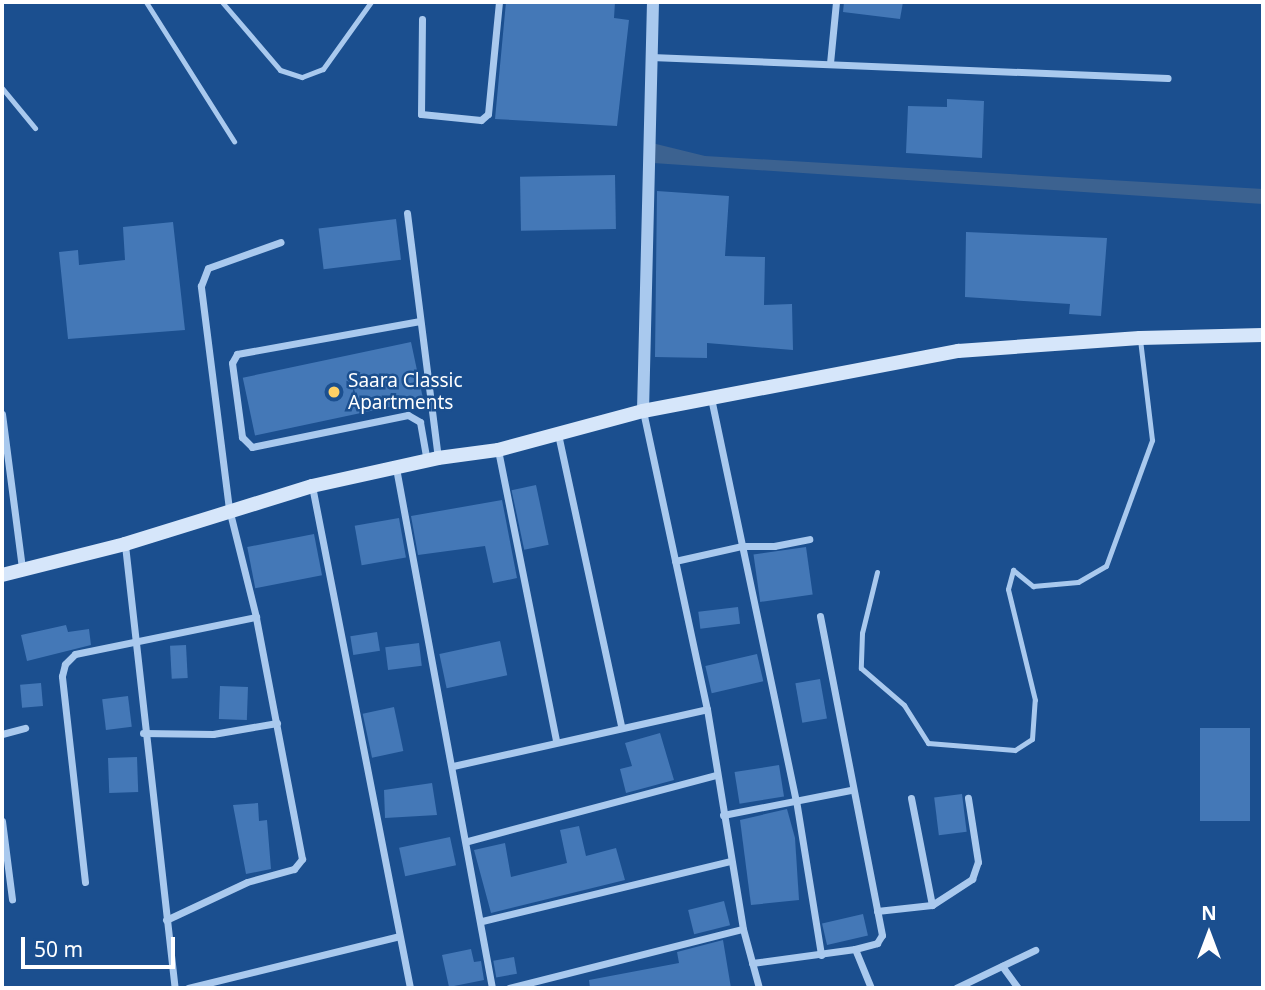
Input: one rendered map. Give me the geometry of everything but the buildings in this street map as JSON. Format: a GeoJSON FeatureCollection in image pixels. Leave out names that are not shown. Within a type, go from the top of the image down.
{"type":"FeatureCollection","features":[{"type":"Feature","properties":{"kind":"main road"},"geometry":{"type":"LineString","coordinates":[[2,575],[125,544],[229,509],[312,486],[432,459],[498,450],[643,411],[958,351],[1140,338],[1263,335]]}},
{"type":"Feature","properties":{"kind":"street"},"geometry":{"type":"LineString","coordinates":[[422,19],[421,114],[481,120],[488,114],[499,2]]}},
{"type":"Feature","properties":{"kind":"street"},"geometry":{"type":"LineString","coordinates":[[653,2],[643,411],[707,709],[743,929],[759,988]]}},
{"type":"Feature","properties":{"kind":"street"},"geometry":{"type":"LineString","coordinates":[[830,63],[836,2]]}},
{"type":"Feature","properties":{"kind":"street"},"geometry":{"type":"LineString","coordinates":[[651,57],[1168,78]]}},
{"type":"Feature","properties":{"kind":"street"},"geometry":{"type":"LineString","coordinates":[[407,213],[421,321],[432,459]]}},
{"type":"Feature","properties":{"kind":"street"},"geometry":{"type":"LineString","coordinates":[[166,920],[247,882],[294,869],[302,859],[256,617],[229,509],[202,278],[208,268],[281,242]]}},
{"type":"Feature","properties":{"kind":"street"},"geometry":{"type":"LineString","coordinates":[[421,321],[237,354],[232,363],[242,437],[252,447],[408,415],[421,422],[432,459]]}},
{"type":"Feature","properties":{"kind":"street"},"geometry":{"type":"LineString","coordinates":[[712,398],[796,800],[821,955]]}},
{"type":"Feature","properties":{"kind":"street"},"geometry":{"type":"LineString","coordinates":[[2,414],[23,570]]}},
{"type":"Feature","properties":{"kind":"street"},"geometry":{"type":"LineString","coordinates":[[558,433],[621,726]]}},
{"type":"Feature","properties":{"kind":"street"},"geometry":{"type":"LineString","coordinates":[[498,450],[556,740]]}},
{"type":"Feature","properties":{"kind":"street"},"geometry":{"type":"LineString","coordinates":[[396,468],[468,841],[492,988]]}},
{"type":"Feature","properties":{"kind":"street"},"geometry":{"type":"LineString","coordinates":[[312,486],[410,988]]}},
{"type":"Feature","properties":{"kind":"street"},"geometry":{"type":"LineString","coordinates":[[675,561],[742,545],[774,546],[809,539]]}},
{"type":"Feature","properties":{"kind":"street"},"geometry":{"type":"LineString","coordinates":[[125,544],[143,733],[175,988]]}},
{"type":"Feature","properties":{"kind":"street"},"geometry":{"type":"LineString","coordinates":[[752,963],[855,949],[881,940],[820,616]]}},
{"type":"Feature","properties":{"kind":"street"},"geometry":{"type":"LineString","coordinates":[[85,882],[62,676],[65,664],[75,654],[256,617]]}},
{"type":"Feature","properties":{"kind":"street"},"geometry":{"type":"LineString","coordinates":[[453,766],[556,740],[707,709]]}},
{"type":"Feature","properties":{"kind":"street"},"geometry":{"type":"LineString","coordinates":[[143,733],[213,733],[277,723]]}},
{"type":"Feature","properties":{"kind":"street"},"geometry":{"type":"LineString","coordinates":[[2,734],[25,728]]}},
{"type":"Feature","properties":{"kind":"street"},"geometry":{"type":"LineString","coordinates":[[468,841],[716,775]]}},
{"type":"Feature","properties":{"kind":"street"},"geometry":{"type":"LineString","coordinates":[[723,815],[851,790]]}},
{"type":"Feature","properties":{"kind":"street"},"geometry":{"type":"LineString","coordinates":[[911,798],[932,905]]}},
{"type":"Feature","properties":{"kind":"street"},"geometry":{"type":"LineString","coordinates":[[877,911],[932,905],[977,872],[968,798]]}},
{"type":"Feature","properties":{"kind":"street"},"geometry":{"type":"LineString","coordinates":[[2,821],[12,899]]}},
{"type":"Feature","properties":{"kind":"street"},"geometry":{"type":"LineString","coordinates":[[482,921],[730,860]]}},
{"type":"Feature","properties":{"kind":"street"},"geometry":{"type":"LineString","coordinates":[[509,988],[743,929]]}},
{"type":"Feature","properties":{"kind":"street"},"geometry":{"type":"LineString","coordinates":[[188,988],[399,936]]}},
{"type":"Feature","properties":{"kind":"street"},"geometry":{"type":"LineString","coordinates":[[855,949],[871,988]]}},
{"type":"Feature","properties":{"kind":"street"},"geometry":{"type":"LineString","coordinates":[[956,988],[1035,950]]}},
{"type":"Feature","properties":{"kind":"street"},"geometry":{"type":"LineString","coordinates":[[1002,966],[1018,988]]}},
{"type":"Feature","properties":{"kind":"lane"},"geometry":{"type":"LineString","coordinates":[[146,2],[234,141]]}},
{"type":"Feature","properties":{"kind":"lane"},"geometry":{"type":"LineString","coordinates":[[222,2],[280,69],[302,77],[323,69],[371,2]]}},
{"type":"Feature","properties":{"kind":"lane"},"geometry":{"type":"LineString","coordinates":[[2,88],[35,128]]}},
{"type":"Feature","properties":{"kind":"lane"},"geometry":{"type":"LineString","coordinates":[[877,572],[862,633],[861,668],[904,705],[928,743],[1015,750],[1032,739],[1035,700],[1008,589],[1013,570],[1033,586],[1078,582],[1107,566],[1152,440],[1140,338]]}},
{"type":"Feature","properties":{"kind":"water"},"geometry":{"type":"Polygon","coordinates":[[[652,143],[705,156],[1263,189],[1263,204],[653,163],[652,143]]]}},
{"type":"Feature","properties":{"kind":"place","name":"Saara Classic Apartments"},"geometry":{"type":"Point","coordinates":[334,392]}}]}
